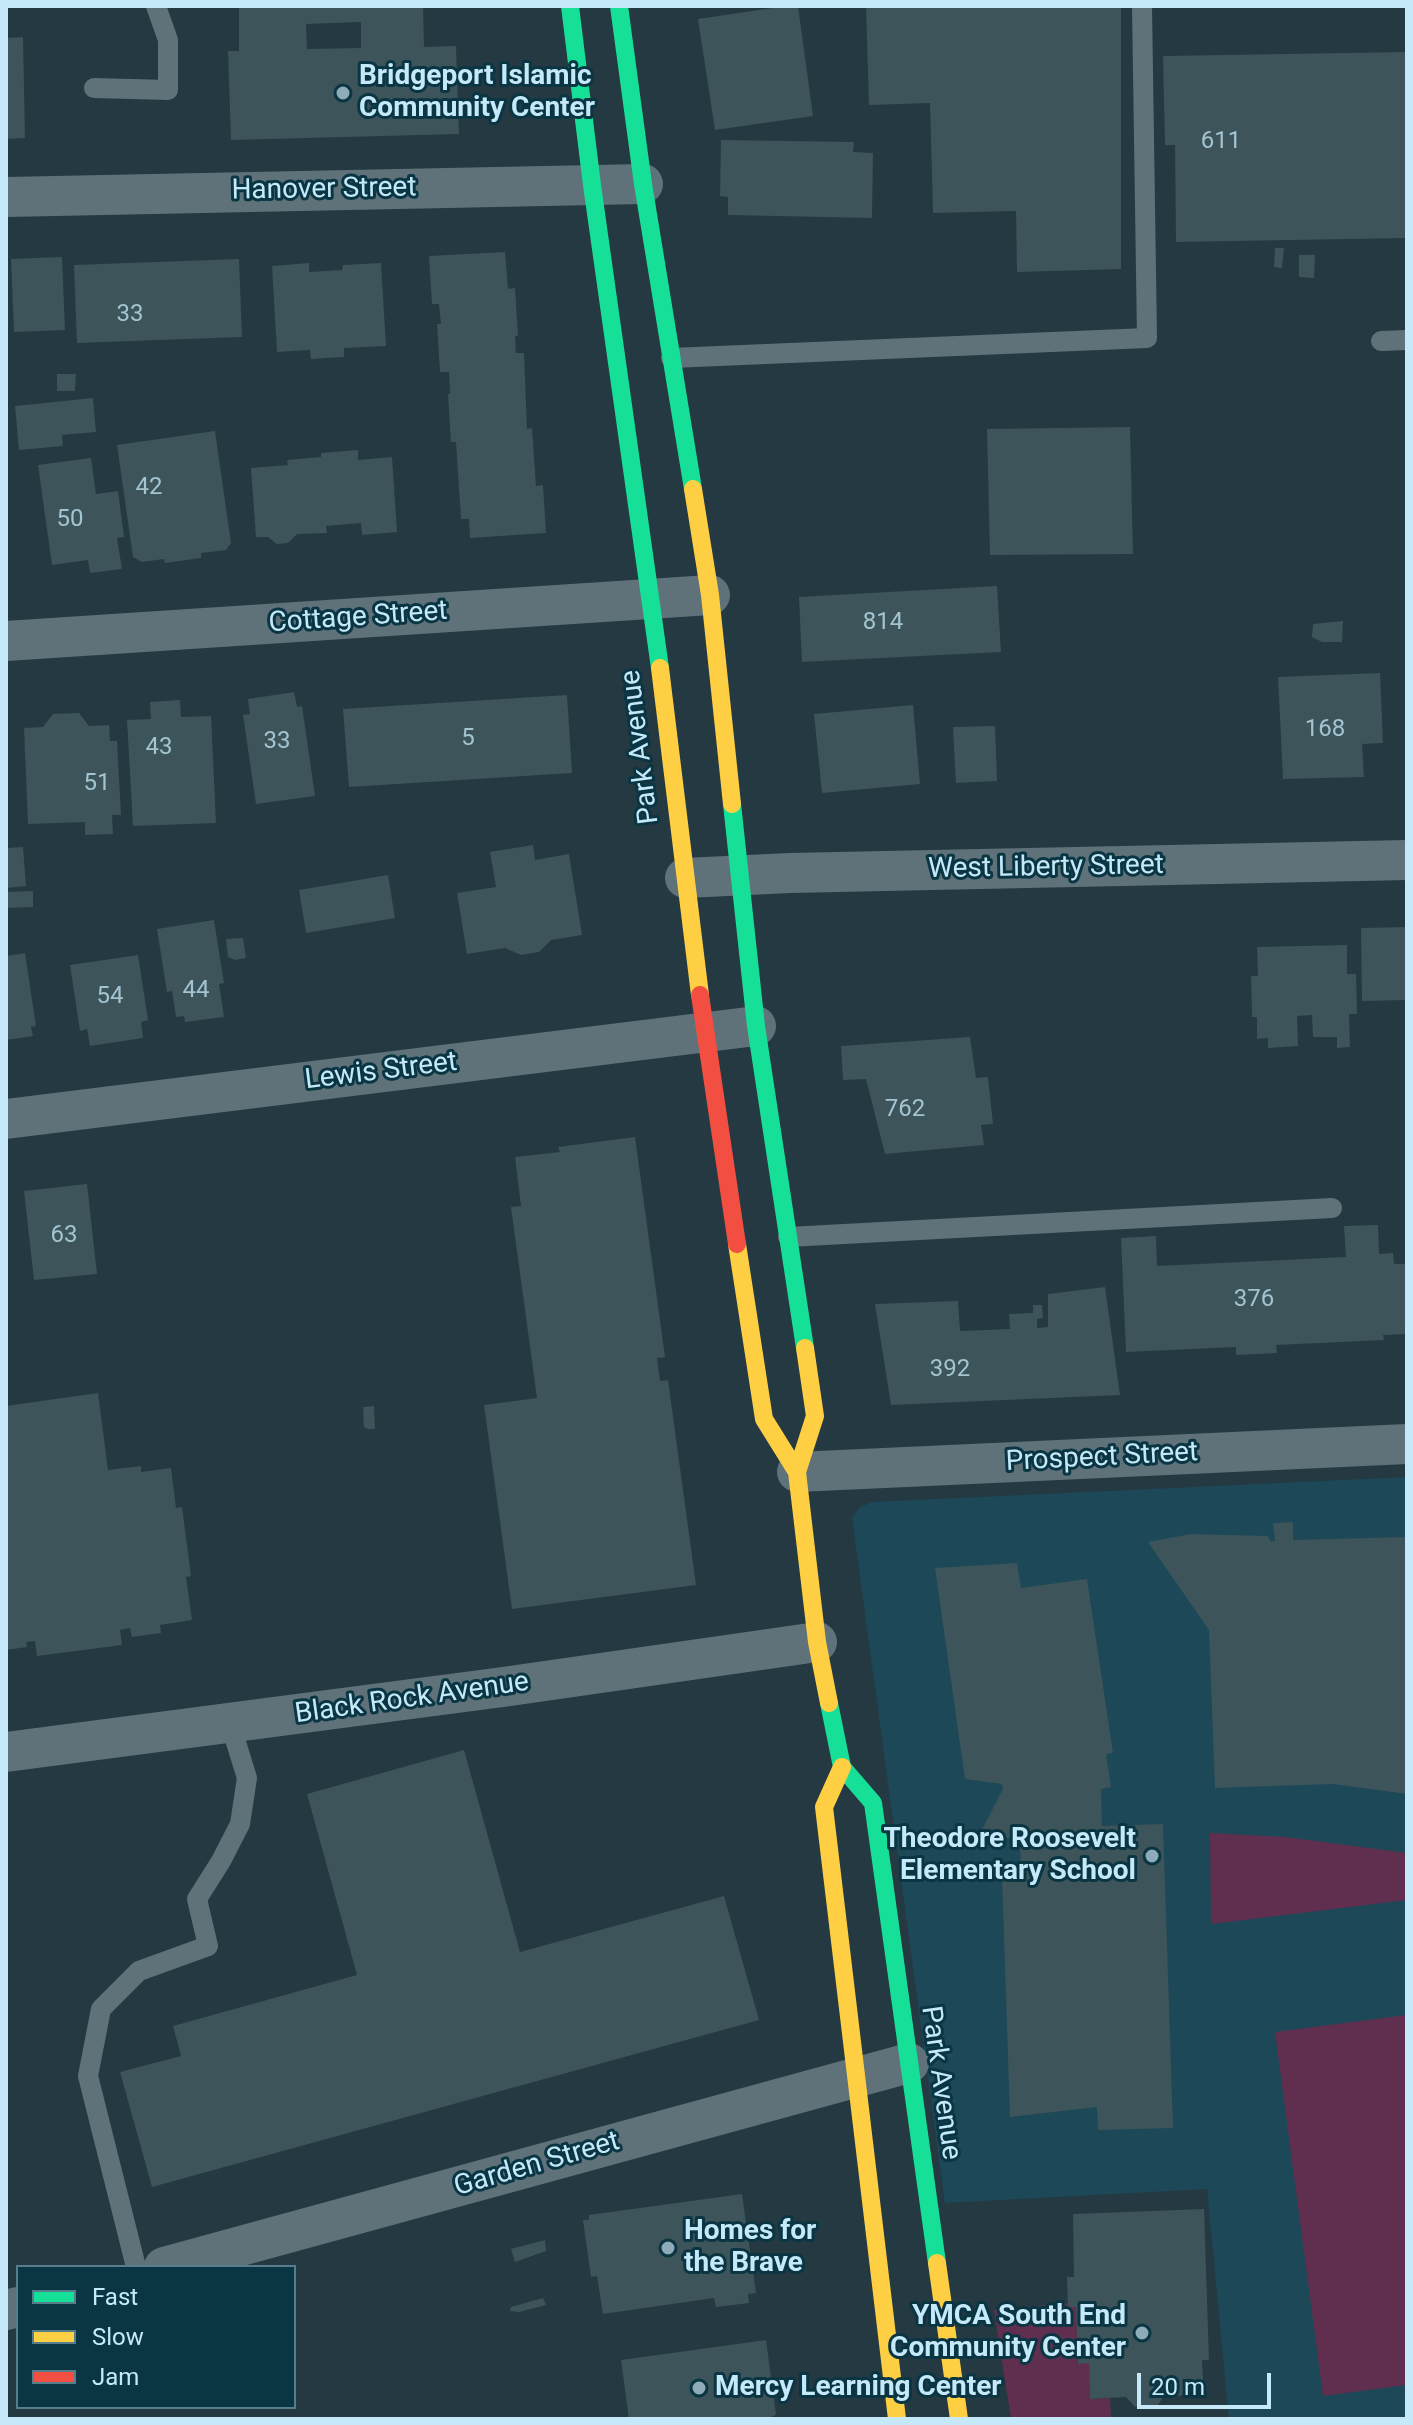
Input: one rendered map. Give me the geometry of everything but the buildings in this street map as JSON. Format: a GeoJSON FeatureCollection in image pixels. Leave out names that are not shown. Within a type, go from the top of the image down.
{"type":"FeatureCollection","features":[{"type":"Feature","properties":{"kind":"main road","name":"Park Avenue"},"geometry":{"type":"LineString","coordinates":[[570,6],[592,185],[652,599],[704,1032],[764,1419],[797,1472]]}},
{"type":"Feature","properties":{"kind":"main road","name":"Park Avenue"},"geometry":{"type":"LineString","coordinates":[[619,6],[643,184],[710,595],[756,1026],[815,1416],[797,1472],[817,1642],[842,1767],[873,1803],[959,2419]]}},
{"type":"Feature","properties":{"kind":"main road"},"geometry":{"type":"LineString","coordinates":[[842,1767],[824,1807],[897,2419]]}},
{"type":"Feature","properties":{"kind":"street","name":"Hanover Street"},"geometry":{"type":"LineString","coordinates":[[6,197],[643,184]]}},
{"type":"Feature","properties":{"kind":"street","name":"Cottage Street"},"geometry":{"type":"LineString","coordinates":[[6,641],[710,595]]}},
{"type":"Feature","properties":{"kind":"street","name":"West Liberty Street"},"geometry":{"type":"LineString","coordinates":[[685,878],[1407,860]]}},
{"type":"Feature","properties":{"kind":"street","name":"Lewis Street"},"geometry":{"type":"LineString","coordinates":[[6,1119],[756,1026]]}},
{"type":"Feature","properties":{"kind":"street","name":"Prospect Street"},"geometry":{"type":"LineString","coordinates":[[797,1472],[1407,1444]]}},
{"type":"Feature","properties":{"kind":"street","name":"Black Rock Avenue"},"geometry":{"type":"LineString","coordinates":[[6,1752],[817,1642]]}},
{"type":"Feature","properties":{"kind":"street","name":"Garden Street"},"geometry":{"type":"LineString","coordinates":[[172,2265],[909,2063]]}},
{"type":"Feature","properties":{"kind":"lane"},"geometry":{"type":"LineString","coordinates":[[94,88],[168,90],[168,40],[156,6]]}},
{"type":"Feature","properties":{"kind":"lane"},"geometry":{"type":"LineString","coordinates":[[671,358],[1147,338],[1142,6]]}},
{"type":"Feature","properties":{"kind":"lane"},"geometry":{"type":"LineString","coordinates":[[1381,341],[1407,340]]}},
{"type":"Feature","properties":{"kind":"lane"},"geometry":{"type":"LineString","coordinates":[[788,1237],[1332,1208]]}},
{"type":"Feature","properties":{"kind":"lane"},"geometry":{"type":"LineString","coordinates":[[135,2265],[88,2076],[101,2009],[139,1971],[208,1946],[197,1899],[240,1824],[247,1778],[230,1723]]}},
{"type":"Feature","properties":{"kind":"shaded area","name":"Theodore Roosevelt Elementary School"},"geometry":{"type":"Polygon","coordinates":[[[1407,1477],[1407,2419],[1229,2419],[1207,2189],[945,2203],[852,1518],[860,1507],[872,1502],[1407,1477]]]}},
{"type":"Feature","properties":{"kind":"shaded area"},"geometry":{"type":"Polygon","coordinates":[[[1210,1833],[1285,1837],[1407,1853],[1407,1900],[1211,1924],[1210,1833]]]}},
{"type":"Feature","properties":{"kind":"shaded area"},"geometry":{"type":"Polygon","coordinates":[[[1407,2015],[1407,2385],[1323,2396],[1275,2032],[1407,2015]]]}},
{"type":"Feature","properties":{"kind":"shaded area"},"geometry":{"type":"Polygon","coordinates":[[[1068,2303],[1076,2307],[1078,2363],[1089,2363],[1090,2399],[1110,2398],[1111,2419],[1011,2419],[994,2310],[1068,2303]]]}},
{"type":"Feature","properties":{"kind":"traffic: fast"},"geometry":{"type":"LineString","coordinates":[[570,6],[660,668]]}},
{"type":"Feature","properties":{"kind":"traffic: fast"},"geometry":{"type":"LineString","coordinates":[[619,6],[643,184],[693,489]]}},
{"type":"Feature","properties":{"kind":"traffic: fast"},"geometry":{"type":"LineString","coordinates":[[732,804],[756,1026],[805,1348]]}},
{"type":"Feature","properties":{"kind":"traffic: fast"},"geometry":{"type":"LineString","coordinates":[[829,1703],[842,1767],[873,1803],[937,2263]]}},
{"type":"Feature","properties":{"kind":"traffic: slow"},"geometry":{"type":"LineString","coordinates":[[693,489],[710,595],[732,804]]}},
{"type":"Feature","properties":{"kind":"traffic: slow"},"geometry":{"type":"LineString","coordinates":[[660,668],[700,995]]}},
{"type":"Feature","properties":{"kind":"traffic: slow"},"geometry":{"type":"LineString","coordinates":[[737,1244],[764,1419],[797,1472],[817,1642],[829,1703]]}},
{"type":"Feature","properties":{"kind":"traffic: slow"},"geometry":{"type":"LineString","coordinates":[[797,1472],[815,1416],[805,1348]]}},
{"type":"Feature","properties":{"kind":"traffic: slow"},"geometry":{"type":"LineString","coordinates":[[842,1767],[824,1807],[897,2419]]}},
{"type":"Feature","properties":{"kind":"traffic: slow"},"geometry":{"type":"LineString","coordinates":[[937,2263],[959,2419]]}},
{"type":"Feature","properties":{"kind":"traffic: jam"},"geometry":{"type":"LineString","coordinates":[[700,995],[737,1244]]}},
{"type":"Feature","properties":{"kind":"place","name":"Bridgeport Islamic Community Center"},"geometry":{"type":"Point","coordinates":[343,93]}},
{"type":"Feature","properties":{"kind":"place","name":"Theodore Roosevelt Elementary School"},"geometry":{"type":"Point","coordinates":[1152,1856]}},
{"type":"Feature","properties":{"kind":"place","name":"Homes for the Brave"},"geometry":{"type":"Point","coordinates":[668,2248]}},
{"type":"Feature","properties":{"kind":"place","name":"YMCA South End Community Center"},"geometry":{"type":"Point","coordinates":[1142,2333]}},
{"type":"Feature","properties":{"kind":"place","name":"Mercy Learning Center"},"geometry":{"type":"Point","coordinates":[699,2388]}}]}
